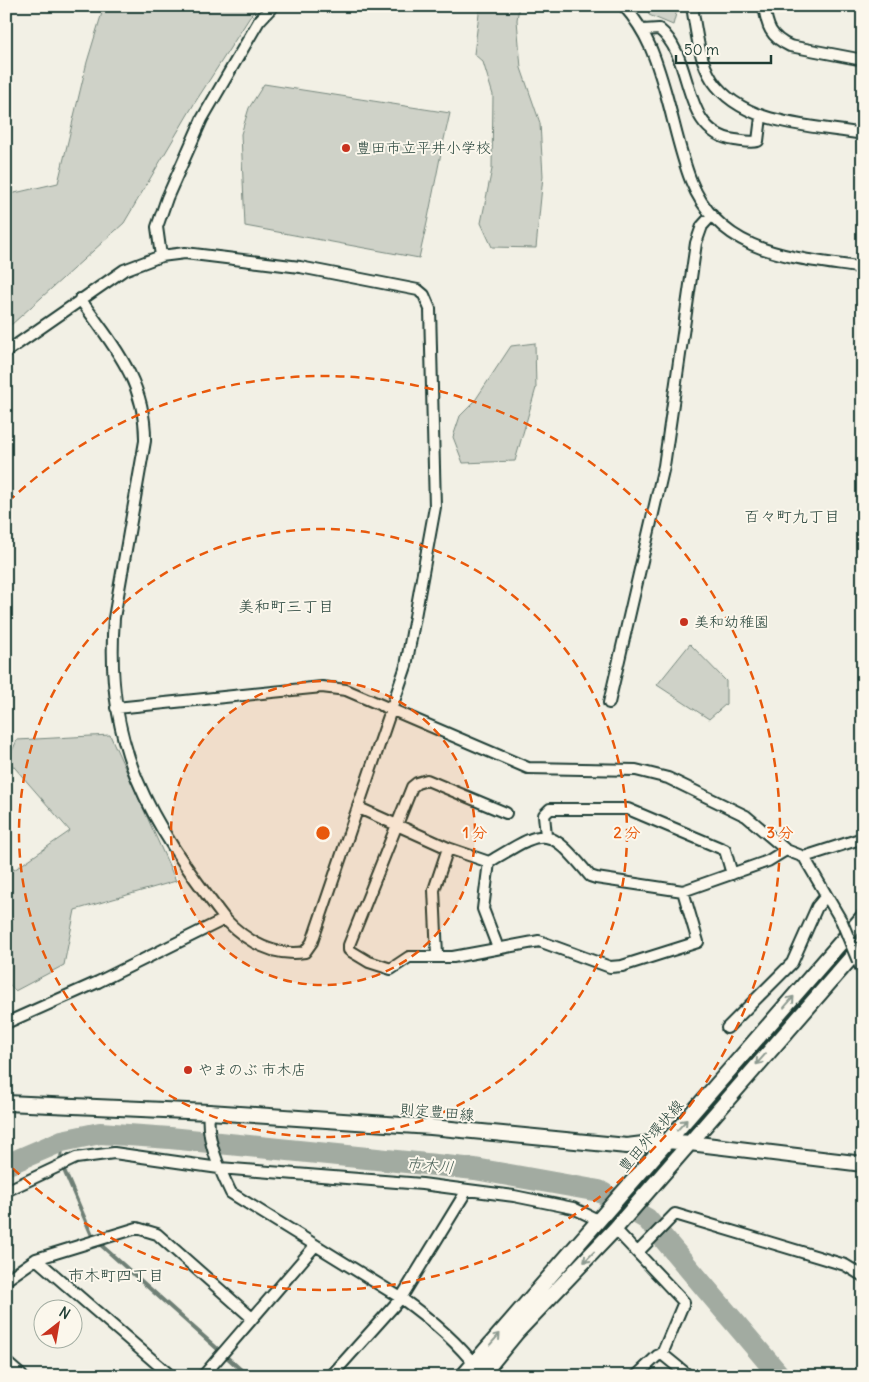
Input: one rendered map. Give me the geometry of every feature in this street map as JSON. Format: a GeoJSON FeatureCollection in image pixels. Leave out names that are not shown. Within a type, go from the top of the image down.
{"type":"FeatureCollection","features":[{"type":"Feature","properties":{"kind":"street"},"geometry":{"type":"LineString","coordinates":[[161,256],[157,227],[174,180],[202,119],[259,21],[273,6]]}},
{"type":"Feature","properties":{"kind":"street"},"geometry":{"type":"LineString","coordinates":[[624,6],[643,30],[656,60],[691,181],[703,205],[712,215],[734,237],[765,250],[863,268]]}},
{"type":"Feature","properties":{"kind":"street"},"geometry":{"type":"LineString","coordinates":[[692,6],[704,64],[712,79],[733,101],[761,117],[863,134]]}},
{"type":"Feature","properties":{"kind":"street"},"geometry":{"type":"LineString","coordinates":[[764,6],[768,30],[782,43],[863,60]]}},
{"type":"Feature","properties":{"kind":"street"},"geometry":{"type":"LineString","coordinates":[[643,30],[659,29],[666,35],[679,60],[699,115],[713,133],[725,138],[752,142],[758,141],[761,117]]}},
{"type":"Feature","properties":{"kind":"street"},"geometry":{"type":"LineString","coordinates":[[609,703],[664,466],[696,243],[702,226],[712,215]]}},
{"type":"Feature","properties":{"kind":"street"},"geometry":{"type":"LineString","coordinates":[[7,351],[80,299],[124,270],[161,256],[185,253],[300,267],[411,288],[424,295],[428,301],[430,309],[435,507],[406,666],[393,709],[312,942],[305,952],[290,954],[253,943],[241,936],[225,919],[183,866],[158,825],[128,758],[116,708],[112,662],[114,618],[146,428],[142,402],[129,370],[80,299]]}},
{"type":"Feature","properties":{"kind":"street"},"geometry":{"type":"LineString","coordinates":[[116,708],[322,688],[346,690],[528,768],[636,770],[668,778],[746,816],[786,850],[804,857],[863,838]]}},
{"type":"Feature","properties":{"kind":"street"},"geometry":{"type":"LineString","coordinates":[[506,813],[427,780],[417,783],[412,787],[349,944],[349,950],[368,962],[391,969],[409,957],[453,957],[539,942],[610,968],[694,945],[698,942],[682,891]]}},
{"type":"Feature","properties":{"kind":"street"},"geometry":{"type":"LineString","coordinates":[[359,808],[448,848],[489,862],[531,837],[546,836],[562,844],[590,876],[682,891],[768,861],[786,850]]}},
{"type":"Feature","properties":{"kind":"street"},"geometry":{"type":"LineString","coordinates":[[546,836],[544,815],[550,809],[628,809],[725,850],[732,874]]}},
{"type":"Feature","properties":{"kind":"street"},"geometry":{"type":"LineString","coordinates":[[437,956],[434,890],[448,848]]}},
{"type":"Feature","properties":{"kind":"street"},"geometry":{"type":"LineString","coordinates":[[804,857],[842,922],[863,972]]}},
{"type":"Feature","properties":{"kind":"street"},"geometry":{"type":"LineString","coordinates":[[489,862],[483,909],[498,948]]}},
{"type":"Feature","properties":{"kind":"street"},"geometry":{"type":"LineString","coordinates":[[727,1028],[792,963],[817,907],[826,896]]}},
{"type":"Feature","properties":{"kind":"street","name":"豊田外環状線"},"geometry":{"type":"LineString","coordinates":[[480,1372],[601,1217],[863,917]]}},
{"type":"Feature","properties":{"kind":"street"},"geometry":{"type":"LineString","coordinates":[[6,1023],[98,982],[225,919]]}},
{"type":"Feature","properties":{"kind":"street","name":"豊田外環状線"},"geometry":{"type":"LineString","coordinates":[[463,1376],[480,1372],[618,1225],[863,944]]}},
{"type":"Feature","properties":{"kind":"street","name":"則定豊田線"},"geometry":{"type":"LineString","coordinates":[[6,1103],[208,1119],[432,1127],[627,1146],[667,1142],[690,1143],[863,1164]]}},
{"type":"Feature","properties":{"kind":"street"},"geometry":{"type":"LineString","coordinates":[[208,1119],[219,1168],[230,1193],[401,1298],[425,1316],[463,1350],[480,1372]]}},
{"type":"Feature","properties":{"kind":"street"},"geometry":{"type":"LineString","coordinates":[[6,1191],[70,1161],[114,1153],[219,1168],[467,1190],[514,1196],[572,1208],[601,1217]]}},
{"type":"Feature","properties":{"kind":"street"},"geometry":{"type":"LineString","coordinates":[[331,1376],[401,1298],[467,1190]]}},
{"type":"Feature","properties":{"kind":"street"},"geometry":{"type":"LineString","coordinates":[[638,1252],[675,1214],[845,1265],[863,1276]]}},
{"type":"Feature","properties":{"kind":"street"},"geometry":{"type":"LineString","coordinates":[[618,1225],[638,1252],[684,1302],[662,1354],[657,1356],[636,1376]]}},
{"type":"Feature","properties":{"kind":"street"},"geometry":{"type":"LineString","coordinates":[[6,1280],[36,1259],[137,1228],[157,1234],[252,1318]]}},
{"type":"Feature","properties":{"kind":"street"},"geometry":{"type":"LineString","coordinates":[[203,1376],[314,1246]]}},
{"type":"Feature","properties":{"kind":"street"},"geometry":{"type":"LineString","coordinates":[[36,1259],[171,1376]]}},
{"type":"Feature","properties":{"kind":"street"},"geometry":{"type":"LineString","coordinates":[[662,1354],[689,1376]]}},
{"type":"Feature","properties":{"kind":"street"},"geometry":{"type":"LineString","coordinates":[[6,1362],[22,1376]]}},
{"type":"Feature","properties":{"kind":"shaded area"},"geometry":{"type":"Polygon","coordinates":[[[104,6],[257,6],[194,104],[124,223],[11,325],[6,323],[6,195],[58,183],[87,62],[104,6]]]}},
{"type":"Feature","properties":{"kind":"shaded area"},"geometry":{"type":"Polygon","coordinates":[[[480,6],[519,6],[517,20],[521,68],[540,123],[543,176],[536,248],[492,247],[481,223],[492,169],[493,95],[483,62],[474,54],[480,6]]]}},
{"type":"Feature","properties":{"kind":"shaded area"},"geometry":{"type":"Polygon","coordinates":[[[647,6],[678,6],[673,25],[649,15],[647,6]]]}},
{"type":"Feature","properties":{"kind":"shaded area"},"geometry":{"type":"Polygon","coordinates":[[[264,84],[450,113],[419,258],[245,226],[241,134],[249,108],[264,84]]]}},
{"type":"Feature","properties":{"kind":"shaded area"},"geometry":{"type":"Polygon","coordinates":[[[535,343],[536,388],[515,461],[463,463],[453,437],[460,416],[474,402],[511,346],[535,343]]]}},
{"type":"Feature","properties":{"kind":"shaded area"},"geometry":{"type":"Polygon","coordinates":[[[690,644],[726,681],[726,704],[709,719],[657,685],[690,644]]]}},
{"type":"Feature","properties":{"kind":"shaded area"},"geometry":{"type":"Polygon","coordinates":[[[110,735],[176,881],[75,910],[64,965],[15,991],[6,980],[6,857],[14,870],[70,831],[8,760],[17,740],[110,735]]]}},
{"type":"Feature","properties":{"kind":"waterway","name":"市木川"},"geometry":{"type":"LineString","coordinates":[[6,1165],[62,1141],[100,1133],[170,1138],[475,1169],[599,1191],[647,1219],[780,1376]]}},
{"type":"Feature","properties":{"kind":"waterway"},"geometry":{"type":"LineString","coordinates":[[62,1141],[61,1163],[93,1238],[248,1376]]}},
{"type":"Feature","properties":{"kind":"place","name":"豊田市立平井小学校"},"geometry":{"type":"Point","coordinates":[346,148]}},
{"type":"Feature","properties":{"kind":"place","name":"美和幼稚園"},"geometry":{"type":"Point","coordinates":[684,622]}},
{"type":"Feature","properties":{"kind":"place","name":"やまのぶ 市木店"},"geometry":{"type":"Point","coordinates":[188,1070]}},
{"type":"Feature","properties":{"kind":"district","name":"百々町九丁目"},"geometry":{"type":"Point","coordinates":[792,516]}},
{"type":"Feature","properties":{"kind":"district","name":"美和町三丁目"},"geometry":{"type":"Point","coordinates":[286,606]}},
{"type":"Feature","properties":{"kind":"district","name":"市木町四丁目"},"geometry":{"type":"Point","coordinates":[116,1275]}}]}
